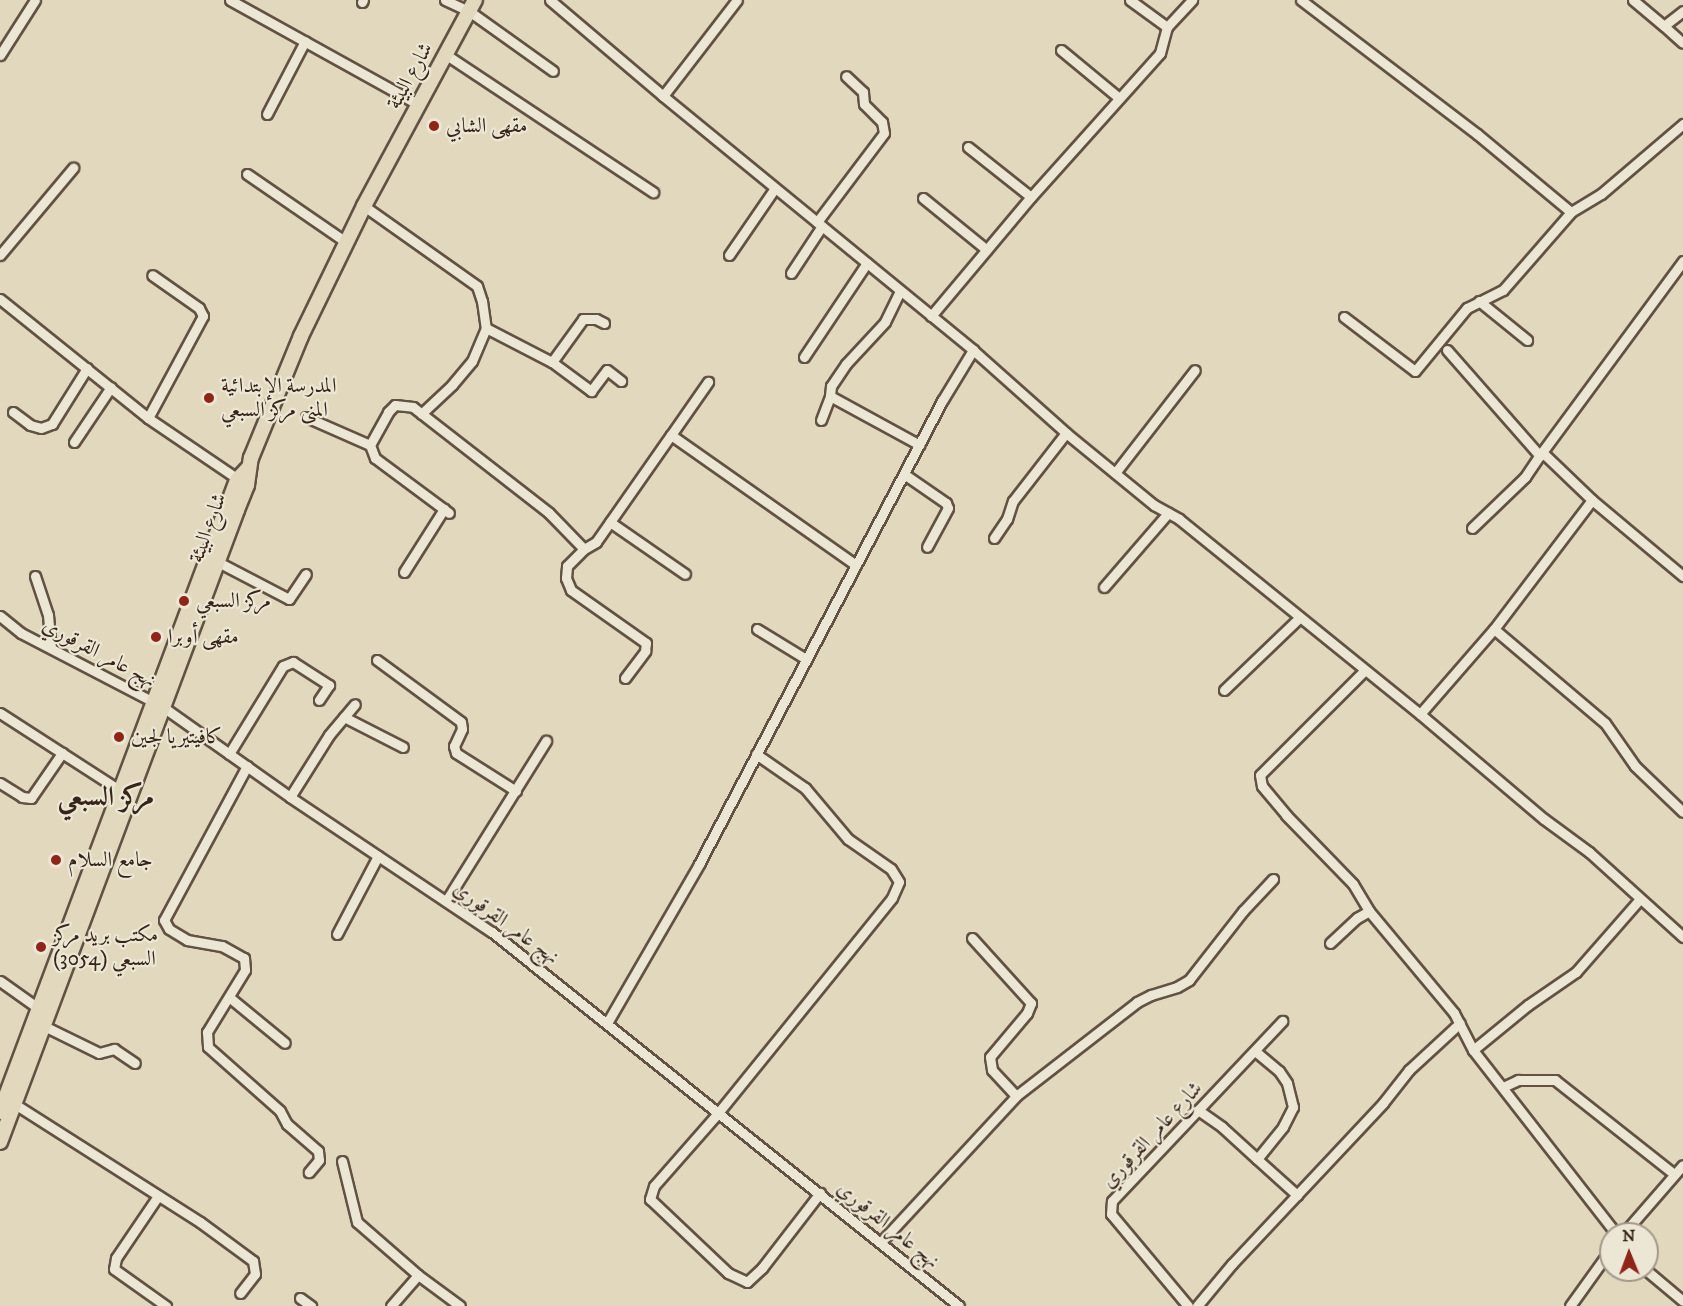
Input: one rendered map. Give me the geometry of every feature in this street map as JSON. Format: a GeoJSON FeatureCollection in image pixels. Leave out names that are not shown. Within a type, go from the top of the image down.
{"type":"FeatureCollection","features":[{"type":"Feature","properties":{"kind":"main road","name":"شارع البيئة"},"geometry":{"type":"LineString","coordinates":[[6,1104],[44,1026],[158,705],[242,482],[301,336],[364,206],[472,6]]}},
{"type":"Feature","properties":{"kind":"main road","name":"شارع البيئة"},"geometry":{"type":"LineString","coordinates":[[158,705],[218,562],[242,482]]}},
{"type":"Feature","properties":{"kind":"main road","name":"شارع البيئة"},"geometry":{"type":"LineString","coordinates":[[0,1142],[6,1104],[38,1008],[125,794]]}},
{"type":"Feature","properties":{"kind":"street"},"geometry":{"type":"LineString","coordinates":[[0,55],[35,0]]}},
{"type":"Feature","properties":{"kind":"street"},"geometry":{"type":"LineString","coordinates":[[230,0],[418,104]]}},
{"type":"Feature","properties":{"kind":"street"},"geometry":{"type":"LineString","coordinates":[[445,0],[472,6],[553,71]]}},
{"type":"Feature","properties":{"kind":"street"},"geometry":{"type":"LineString","coordinates":[[550,0],[663,96],[974,350],[1066,433],[1420,714],[1544,819],[1614,873],[1683,937]]}},
{"type":"Feature","properties":{"kind":"street"},"geometry":{"type":"LineString","coordinates":[[663,96],[737,0]]}},
{"type":"Feature","properties":{"kind":"street"},"geometry":{"type":"LineString","coordinates":[[1130,0],[1167,27]]}},
{"type":"Feature","properties":{"kind":"street"},"geometry":{"type":"LineString","coordinates":[[931,316],[1030,197],[1160,53],[1167,27],[1192,0]]}},
{"type":"Feature","properties":{"kind":"street"},"geometry":{"type":"LineString","coordinates":[[1633,0],[1683,43]]}},
{"type":"Feature","properties":{"kind":"street"},"geometry":{"type":"LineString","coordinates":[[1304,1],[1477,134],[1571,212]]}},
{"type":"Feature","properties":{"kind":"street"},"geometry":{"type":"LineString","coordinates":[[1664,26],[1683,11]]}},
{"type":"Feature","properties":{"kind":"street"},"geometry":{"type":"LineString","coordinates":[[267,114],[305,41]]}},
{"type":"Feature","properties":{"kind":"street"},"geometry":{"type":"LineString","coordinates":[[1061,50],[1119,98]]}},
{"type":"Feature","properties":{"kind":"street"},"geometry":{"type":"LineString","coordinates":[[445,54],[652,192]]}},
{"type":"Feature","properties":{"kind":"street"},"geometry":{"type":"LineString","coordinates":[[791,273],[820,224],[884,133],[882,122],[864,104],[863,92],[846,76]]}},
{"type":"Feature","properties":{"kind":"street"},"geometry":{"type":"LineString","coordinates":[[1344,317],[1415,371],[1467,308],[1479,300],[1494,297],[1503,290],[1571,212],[1601,195],[1683,123]]}},
{"type":"Feature","properties":{"kind":"street"},"geometry":{"type":"LineString","coordinates":[[968,147],[1030,197]]}},
{"type":"Feature","properties":{"kind":"street"},"geometry":{"type":"LineString","coordinates":[[0,255],[73,168]]}},
{"type":"Feature","properties":{"kind":"street"},"geometry":{"type":"LineString","coordinates":[[247,174],[346,242]]}},
{"type":"Feature","properties":{"kind":"street"},"geometry":{"type":"LineString","coordinates":[[729,255],[775,188]]}},
{"type":"Feature","properties":{"kind":"street"},"geometry":{"type":"LineString","coordinates":[[923,198],[987,250]]}},
{"type":"Feature","properties":{"kind":"street"},"geometry":{"type":"LineString","coordinates":[[364,206],[477,286],[482,301],[486,328],[472,361],[452,385],[421,414]]}},
{"type":"Feature","properties":{"kind":"street"},"geometry":{"type":"LineString","coordinates":[[1472,528],[1525,477],[1683,261]]}},
{"type":"Feature","properties":{"kind":"street"},"geometry":{"type":"LineString","coordinates":[[804,357],[867,263]]}},
{"type":"Feature","properties":{"kind":"street"},"geometry":{"type":"LineString","coordinates":[[148,418],[203,316],[199,308],[152,274]]}},
{"type":"Feature","properties":{"kind":"street"},"geometry":{"type":"LineString","coordinates":[[821,420],[830,396],[831,386],[846,364],[885,322],[900,291]]}},
{"type":"Feature","properties":{"kind":"street"},"geometry":{"type":"LineString","coordinates":[[1479,300],[1527,340]]}},
{"type":"Feature","properties":{"kind":"street"},"geometry":{"type":"LineString","coordinates":[[0,313],[3,301],[148,418],[242,482]]}},
{"type":"Feature","properties":{"kind":"street"},"geometry":{"type":"LineString","coordinates":[[552,362],[583,319],[596,319],[604,323]]}},
{"type":"Feature","properties":{"kind":"street"},"geometry":{"type":"LineString","coordinates":[[486,328],[552,362],[591,391],[607,370],[621,381]]}},
{"type":"Feature","properties":{"kind":"street"},"geometry":{"type":"LineString","coordinates":[[607,1023],[699,864],[904,474],[974,350]]}},
{"type":"Feature","properties":{"kind":"street"},"geometry":{"type":"LineString","coordinates":[[1447,350],[1541,454],[1683,576]]}},
{"type":"Feature","properties":{"kind":"street"},"geometry":{"type":"LineString","coordinates":[[13,412],[30,425],[41,428],[51,424],[87,368]]}},
{"type":"Feature","properties":{"kind":"street"},"geometry":{"type":"LineString","coordinates":[[1116,473],[1196,370]]}},
{"type":"Feature","properties":{"kind":"street"},"geometry":{"type":"LineString","coordinates":[[626,678],[645,651],[646,643],[571,590],[566,578],[567,566],[584,549],[596,542],[708,382]]}},
{"type":"Feature","properties":{"kind":"street"},"geometry":{"type":"LineString","coordinates":[[74,442],[111,387]]}},
{"type":"Feature","properties":{"kind":"street"},"geometry":{"type":"LineString","coordinates":[[830,396],[920,445]]}},
{"type":"Feature","properties":{"kind":"street"},"geometry":{"type":"LineString","coordinates":[[370,445],[388,412],[395,405],[413,407],[549,513],[584,549]]}},
{"type":"Feature","properties":{"kind":"street"},"geometry":{"type":"LineString","coordinates":[[306,417],[370,445],[375,458],[446,511],[404,572]]}},
{"type":"Feature","properties":{"kind":"street"},"geometry":{"type":"LineString","coordinates":[[994,538],[1007,519],[1013,501],[1066,433]]}},
{"type":"Feature","properties":{"kind":"street"},"geometry":{"type":"LineString","coordinates":[[671,435],[856,565]]}},
{"type":"Feature","properties":{"kind":"street"},"geometry":{"type":"LineString","coordinates":[[904,474],[946,503],[948,508],[927,547]]}},
{"type":"Feature","properties":{"kind":"street"},"geometry":{"type":"LineString","coordinates":[[1420,714],[1494,629],[1592,500]]}},
{"type":"Feature","properties":{"kind":"street"},"geometry":{"type":"LineString","coordinates":[[1104,587],[1168,513]]}},
{"type":"Feature","properties":{"kind":"street"},"geometry":{"type":"LineString","coordinates":[[610,522],[685,574]]}},
{"type":"Feature","properties":{"kind":"street"},"geometry":{"type":"LineString","coordinates":[[218,562],[289,599],[306,574]]}},
{"type":"Feature","properties":{"kind":"street"},"geometry":{"type":"LineString","coordinates":[[35,576],[48,615],[51,648]]}},
{"type":"Feature","properties":{"kind":"street","name":"نهج عامر القرقوري"},"geometry":{"type":"LineString","coordinates":[[0,616],[21,633],[158,705],[290,797],[492,932],[959,1306]]}},
{"type":"Feature","properties":{"kind":"street"},"geometry":{"type":"LineString","coordinates":[[1224,690],[1299,618]]}},
{"type":"Feature","properties":{"kind":"street"},"geometry":{"type":"LineString","coordinates":[[1494,629],[1605,723],[1635,766],[1683,812]]}},
{"type":"Feature","properties":{"kind":"street"},"geometry":{"type":"LineString","coordinates":[[757,630],[806,659]]}},
{"type":"Feature","properties":{"kind":"street"},"geometry":{"type":"LineString","coordinates":[[377,660],[461,722],[462,729],[454,746],[456,753],[516,791]]}},
{"type":"Feature","properties":{"kind":"street"},"geometry":{"type":"LineString","coordinates":[[229,754],[283,666],[293,662],[329,685],[319,700]]}},
{"type":"Feature","properties":{"kind":"street"},"geometry":{"type":"LineString","coordinates":[[1365,670],[1260,775],[1262,786],[1286,815],[1353,884],[1369,911],[1460,1023],[1473,1050],[1607,1222]]}},
{"type":"Feature","properties":{"kind":"street"},"geometry":{"type":"LineString","coordinates":[[290,797],[329,735],[355,704]]}},
{"type":"Feature","properties":{"kind":"street"},"geometry":{"type":"LineString","coordinates":[[344,717],[403,747]]}},
{"type":"Feature","properties":{"kind":"street"},"geometry":{"type":"LineString","coordinates":[[2,718],[125,794]]}},
{"type":"Feature","properties":{"kind":"street"},"geometry":{"type":"LineString","coordinates":[[446,901],[546,741]]}},
{"type":"Feature","properties":{"kind":"street"},"geometry":{"type":"LineString","coordinates":[[0,783],[22,796],[31,798],[62,753]]}},
{"type":"Feature","properties":{"kind":"street"},"geometry":{"type":"LineString","coordinates":[[756,754],[805,788],[848,839],[891,869],[899,882],[892,898],[719,1112],[654,1186],[650,1199],[728,1273],[740,1281],[747,1282],[753,1279],[820,1193]]}},
{"type":"Feature","properties":{"kind":"street"},"geometry":{"type":"LineString","coordinates":[[247,766],[164,920],[169,929],[187,940],[222,946],[244,958],[245,970],[207,1032],[208,1047],[280,1111],[287,1124],[318,1151],[319,1160],[309,1172]]}},
{"type":"Feature","properties":{"kind":"street"},"geometry":{"type":"LineString","coordinates":[[337,934],[378,856]]}},
{"type":"Feature","properties":{"kind":"street"},"geometry":{"type":"LineString","coordinates":[[881,1242],[1016,1096],[1137,1002],[1178,987],[1189,980],[1243,911],[1273,879]]}},
{"type":"Feature","properties":{"kind":"street"},"geometry":{"type":"LineString","coordinates":[[1473,1050],[1528,1005],[1576,972],[1640,899]]}},
{"type":"Feature","properties":{"kind":"street"},"geometry":{"type":"LineString","coordinates":[[1330,944],[1357,918],[1369,911]]}},
{"type":"Feature","properties":{"kind":"street"},"geometry":{"type":"LineString","coordinates":[[972,938],[1031,1003],[1027,1013],[990,1058],[992,1070],[1016,1096]]}},
{"type":"Feature","properties":{"kind":"street"},"geometry":{"type":"LineString","coordinates":[[0,981],[38,1008]]}},
{"type":"Feature","properties":{"kind":"street"},"geometry":{"type":"LineString","coordinates":[[229,997],[285,1043]]}},
{"type":"Feature","properties":{"kind":"street","name":"شارع عامر القرقوري"},"geometry":{"type":"LineString","coordinates":[[1188,1306],[1111,1214],[1112,1201],[1282,1021]]}},
{"type":"Feature","properties":{"kind":"street"},"geometry":{"type":"LineString","coordinates":[[1197,1306],[1232,1264],[1383,1103],[1409,1070],[1460,1023]]}},
{"type":"Feature","properties":{"kind":"street"},"geometry":{"type":"LineString","coordinates":[[44,1026],[99,1053],[114,1049],[135,1063]]}},
{"type":"Feature","properties":{"kind":"street"},"geometry":{"type":"LineString","coordinates":[[1254,1051],[1279,1071],[1287,1083],[1293,1107],[1282,1127],[1257,1159]]}},
{"type":"Feature","properties":{"kind":"street"},"geometry":{"type":"LineString","coordinates":[[1503,1087],[1518,1080],[1555,1080],[1674,1174]]}},
{"type":"Feature","properties":{"kind":"street"},"geometry":{"type":"LineString","coordinates":[[6,1104],[200,1222],[253,1261],[255,1274],[240,1293]]}},
{"type":"Feature","properties":{"kind":"street"},"geometry":{"type":"LineString","coordinates":[[1198,1110],[1222,1127],[1297,1195]]}},
{"type":"Feature","properties":{"kind":"street"},"geometry":{"type":"LineString","coordinates":[[342,1161],[357,1222],[418,1275],[460,1306]]}},
{"type":"Feature","properties":{"kind":"street"},"geometry":{"type":"LineString","coordinates":[[1633,1222],[1683,1165]]}},
{"type":"Feature","properties":{"kind":"street"},"geometry":{"type":"LineString","coordinates":[[158,1196],[116,1258],[114,1269],[139,1284],[166,1306]]}},
{"type":"Feature","properties":{"kind":"street"},"geometry":{"type":"LineString","coordinates":[[1570,1306],[1599,1266]]}},
{"type":"Feature","properties":{"kind":"street"},"geometry":{"type":"LineString","coordinates":[[391,1306],[418,1275]]}},
{"type":"Feature","properties":{"kind":"street"},"geometry":{"type":"LineString","coordinates":[[1659,1281],[1683,1301]]}},
{"type":"Feature","properties":{"kind":"street"},"geometry":{"type":"LineString","coordinates":[[300,1298],[311,1306]]}},
{"type":"Feature","properties":{"kind":"place","name":"مقهى الشابي"},"geometry":{"type":"Point","coordinates":[434,126]}},
{"type":"Feature","properties":{"kind":"place","name":"المدرسة الإبتدائية المنى مركز السبعي"},"geometry":{"type":"Point","coordinates":[209,398]}},
{"type":"Feature","properties":{"kind":"place","name":"مركز السبعي"},"geometry":{"type":"Point","coordinates":[184,601]}},
{"type":"Feature","properties":{"kind":"place","name":"مقهى أوبرا"},"geometry":{"type":"Point","coordinates":[156,637]}},
{"type":"Feature","properties":{"kind":"place","name":"كافيتيريا لجين"},"geometry":{"type":"Point","coordinates":[119,737]}},
{"type":"Feature","properties":{"kind":"place","name":"جامع السلام"},"geometry":{"type":"Point","coordinates":[56,860]}},
{"type":"Feature","properties":{"kind":"place","name":"مكتب بريد مركز السبعي (3054)"},"geometry":{"type":"Point","coordinates":[41,947]}},
{"type":"Feature","properties":{"kind":"district","name":"مركز السبعي"},"geometry":{"type":"Point","coordinates":[106,798]}}]}
